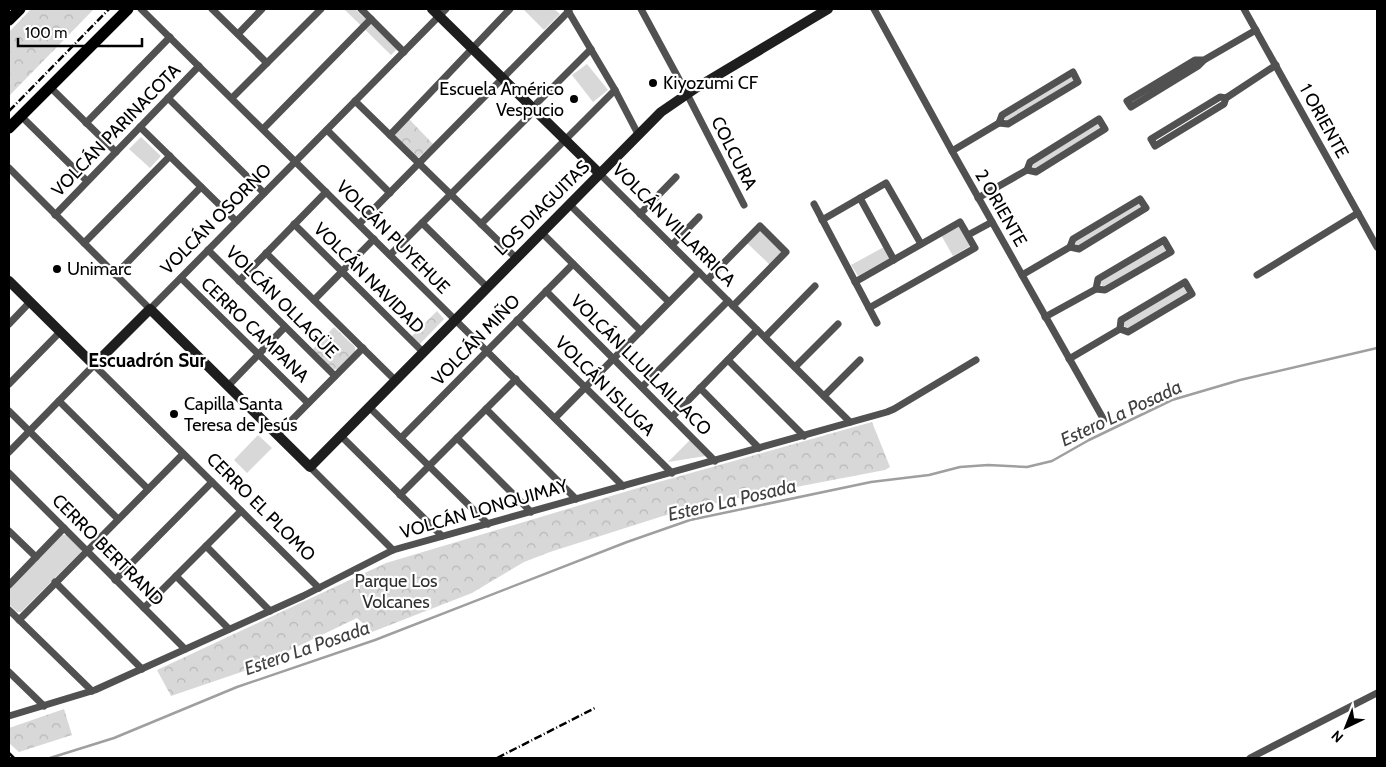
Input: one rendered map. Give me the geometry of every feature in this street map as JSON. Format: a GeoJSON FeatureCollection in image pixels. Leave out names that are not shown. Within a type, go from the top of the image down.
{"type":"FeatureCollection","features":[{"type":"Feature","properties":{"kind":"main road"},"geometry":{"type":"LineString","coordinates":[[9,20],[20,9]]}},
{"type":"Feature","properties":{"kind":"main road"},"geometry":{"type":"LineString","coordinates":[[9,128],[128,9]]}},
{"type":"Feature","properties":{"kind":"street","name":"VOLCÁN PUYEHUE"},"geometry":{"type":"LineString","coordinates":[[141,9],[624,486]]}},
{"type":"Feature","properties":{"kind":"street"},"geometry":{"type":"LineString","coordinates":[[212,9],[267,63]]}},
{"type":"Feature","properties":{"kind":"street"},"geometry":{"type":"LineString","coordinates":[[238,34],[262,9]]}},
{"type":"Feature","properties":{"kind":"street"},"geometry":{"type":"LineString","coordinates":[[232,98],[321,9]]}},
{"type":"Feature","properties":{"kind":"street"},"geometry":{"type":"LineString","coordinates":[[361,9],[404,52]]}},
{"type":"Feature","properties":{"kind":"street"},"geometry":{"type":"LineString","coordinates":[[390,135],[510,9]]}},
{"type":"Feature","properties":{"kind":"street","name":"COLCURA"},"geometry":{"type":"LineString","coordinates":[[641,9],[744,206]]}},
{"type":"Feature","properties":{"kind":"street","name":"LOS DIAGUITAS"},"geometry":{"type":"LineString","coordinates":[[310,467],[661,112],[687,94],[828,9]]}},
{"type":"Feature","properties":{"kind":"street","name":"2 ORIENTE"},"geometry":{"type":"LineString","coordinates":[[874,9],[952,152],[1104,420]]}},
{"type":"Feature","properties":{"kind":"street","name":"1 ORIENTE"},"geometry":{"type":"LineString","coordinates":[[1244,9],[1377,247]]}},
{"type":"Feature","properties":{"kind":"street"},"geometry":{"type":"LineString","coordinates":[[359,224],[568,10],[615,90],[638,134]]}},
{"type":"Feature","properties":{"kind":"street","name":"VOLCÁN VILLARRICA"},"geometry":{"type":"LineString","coordinates":[[439,11],[472,48],[850,422]]}},
{"type":"Feature","properties":{"kind":"street","name":"VOLCÁN OSORNO"},"geometry":{"type":"LineString","coordinates":[[9,452],[404,52],[439,11]]}},
{"type":"Feature","properties":{"kind":"street"},"geometry":{"type":"LineString","coordinates":[[262,129],[371,19]]}},
{"type":"Feature","properties":{"kind":"street"},"geometry":{"type":"LineString","coordinates":[[1204,60],[1195,60],[1127,100],[1131,107],[1198,66],[1204,60],[1256,30]]}},
{"type":"Feature","properties":{"kind":"street"},"geometry":{"type":"LineString","coordinates":[[86,123],[170,37]]}},
{"type":"Feature","properties":{"kind":"street"},"geometry":{"type":"LineString","coordinates":[[390,255],[529,116],[537,103],[591,49]]}},
{"type":"Feature","properties":{"kind":"street","name":"VOLCÁN PARINACOTA"},"geometry":{"type":"LineString","coordinates":[[55,214],[199,66]]}},
{"type":"Feature","properties":{"kind":"street"},"geometry":{"type":"LineString","coordinates":[[1226,98],[1220,97],[1151,139],[1155,146],[1224,104],[1226,98],[1276,66]]}},
{"type":"Feature","properties":{"kind":"street"},"geometry":{"type":"LineString","coordinates":[[952,152],[1000,123],[1008,124],[1078,82],[1073,72],[1002,114],[1000,123]]}},
{"type":"Feature","properties":{"kind":"street"},"geometry":{"type":"LineString","coordinates":[[50,87],[116,152]]}},
{"type":"Feature","properties":{"kind":"street"},"geometry":{"type":"LineString","coordinates":[[481,224],[615,90]]}},
{"type":"Feature","properties":{"kind":"street"},"geometry":{"type":"LineString","coordinates":[[168,98],[264,193]]}},
{"type":"Feature","properties":{"kind":"street"},"geometry":{"type":"LineString","coordinates":[[355,101],[516,258]]}},
{"type":"Feature","properties":{"kind":"street"},"geometry":{"type":"LineString","coordinates":[[21,116],[87,181]]}},
{"type":"Feature","properties":{"kind":"street"},"geometry":{"type":"LineString","coordinates":[[978,198],[1027,170],[1030,162],[1099,119],[1105,129],[1036,172],[1027,170]]}},
{"type":"Feature","properties":{"kind":"street"},"geometry":{"type":"LineString","coordinates":[[140,127],[236,221]]}},
{"type":"Feature","properties":{"kind":"street"},"geometry":{"type":"LineString","coordinates":[[327,130],[390,193]]}},
{"type":"Feature","properties":{"kind":"street"},"geometry":{"type":"LineString","coordinates":[[84,243],[170,156]]}},
{"type":"Feature","properties":{"kind":"street"},"geometry":{"type":"LineString","coordinates":[[9,168],[394,550]]}},
{"type":"Feature","properties":{"kind":"street"},"geometry":{"type":"LineString","coordinates":[[640,214],[676,177]]}},
{"type":"Feature","properties":{"kind":"street"},"geometry":{"type":"LineString","coordinates":[[822,220],[886,183],[921,244]]}},
{"type":"Feature","properties":{"kind":"street"},"geometry":{"type":"LineString","coordinates":[[115,274],[201,187]]}},
{"type":"Feature","properties":{"kind":"street"},"geometry":{"type":"LineString","coordinates":[[239,281],[326,192]]}},
{"type":"Feature","properties":{"kind":"street"},"geometry":{"type":"LineString","coordinates":[[860,198],[894,260]]}},
{"type":"Feature","properties":{"kind":"street"},"geometry":{"type":"LineString","coordinates":[[1022,275],[1070,247],[1073,239],[1140,199],[1146,208],[1079,249],[1070,247]]}},
{"type":"Feature","properties":{"kind":"street"},"geometry":{"type":"LineString","coordinates":[[569,204],[669,302]]}},
{"type":"Feature","properties":{"kind":"street"},"geometry":{"type":"LineString","coordinates":[[814,204],[877,323]]}},
{"type":"Feature","properties":{"kind":"street"},"geometry":{"type":"LineString","coordinates":[[1257,275],[1358,213]]}},
{"type":"Feature","properties":{"kind":"street"},"geometry":{"type":"LineString","coordinates":[[672,246],[699,217]]}},
{"type":"Feature","properties":{"kind":"street"},"geometry":{"type":"LineString","coordinates":[[855,282],[960,222],[968,235],[975,248],[869,308]]}},
{"type":"Feature","properties":{"kind":"street"},"geometry":{"type":"LineString","coordinates":[[968,235],[992,222]]}},
{"type":"Feature","properties":{"kind":"street"},"geometry":{"type":"LineString","coordinates":[[422,223],[487,288]]}},
{"type":"Feature","properties":{"kind":"street","name":"VOLCÁN NAVIDAD"},"geometry":{"type":"LineString","coordinates":[[294,224],[423,352]]}},
{"type":"Feature","properties":{"kind":"street"},"geometry":{"type":"LineString","coordinates":[[642,387],[786,252],[760,226],[707,280]]}},
{"type":"Feature","properties":{"kind":"street"},"geometry":{"type":"LineString","coordinates":[[541,232],[641,331]]}},
{"type":"Feature","properties":{"kind":"street"},"geometry":{"type":"LineString","coordinates":[[314,300],[374,240]]}},
{"type":"Feature","properties":{"kind":"street"},"geometry":{"type":"LineString","coordinates":[[1046,317],[1096,288],[1105,290],[1171,252],[1164,240],[1098,278],[1096,288]]}},
{"type":"Feature","properties":{"kind":"street","name":"VOLCÁN OLLAGÜE"},"geometry":{"type":"LineString","coordinates":[[208,250],[335,376]]}},
{"type":"Feature","properties":{"kind":"street"},"geometry":{"type":"LineString","coordinates":[[266,253],[395,380]]}},
{"type":"Feature","properties":{"kind":"street","name":"VOLCÁN MIÑO"},"geometry":{"type":"LineString","coordinates":[[401,438],[572,264]]}},
{"type":"Feature","properties":{"kind":"street"},"geometry":{"type":"LineString","coordinates":[[555,418],[699,272]]}},
{"type":"Feature","properties":{"kind":"street","name":"CERRO CAMPANA"},"geometry":{"type":"LineString","coordinates":[[181,278],[308,403]]}},
{"type":"Feature","properties":{"kind":"street","name":"CERRO EL PLOMO"},"geometry":{"type":"LineString","coordinates":[[9,281],[319,588]]}},
{"type":"Feature","properties":{"kind":"street"},"geometry":{"type":"LineString","coordinates":[[1185,282],[1192,294],[1128,332],[1120,329],[1121,320],[1185,282]]}},
{"type":"Feature","properties":{"kind":"street"},"geometry":{"type":"LineString","coordinates":[[764,337],[815,286]]}},
{"type":"Feature","properties":{"kind":"street","name":"VOLCÁN LLULLAILLACO"},"geometry":{"type":"LineString","coordinates":[[546,291],[715,461]]}},
{"type":"Feature","properties":{"kind":"street"},"geometry":{"type":"LineString","coordinates":[[9,324],[30,302]]}},
{"type":"Feature","properties":{"kind":"street","name":"VOLCÁN ISLUGA"},"geometry":{"type":"LineString","coordinates":[[517,320],[672,473]]}},
{"type":"Feature","properties":{"kind":"street"},"geometry":{"type":"LineString","coordinates":[[795,368],[838,324]]}},
{"type":"Feature","properties":{"kind":"street"},"geometry":{"type":"LineString","coordinates":[[228,386],[285,326]]}},
{"type":"Feature","properties":{"kind":"street"},"geometry":{"type":"LineString","coordinates":[[1069,359],[1120,329]]}},
{"type":"Feature","properties":{"kind":"street"},"geometry":{"type":"LineString","coordinates":[[672,417],[757,330]]}},
{"type":"Feature","properties":{"kind":"street"},"geometry":{"type":"LineString","coordinates":[[9,384],[60,332]]}},
{"type":"Feature","properties":{"kind":"street"},"geometry":{"type":"LineString","coordinates":[[277,434],[363,348]]}},
{"type":"Feature","properties":{"kind":"street"},"geometry":{"type":"LineString","coordinates":[[728,360],[804,436]]}},
{"type":"Feature","properties":{"kind":"street"},"geometry":{"type":"LineString","coordinates":[[824,396],[860,360]]}},
{"type":"Feature","properties":{"kind":"street","name":"VOLCÁN LONQUIMAY"},"geometry":{"type":"LineString","coordinates":[[9,716],[92,691],[270,611],[394,550],[894,410],[976,360]]}},
{"type":"Feature","properties":{"kind":"street"},"geometry":{"type":"LineString","coordinates":[[400,495],[516,379]]}},
{"type":"Feature","properties":{"kind":"street"},"geometry":{"type":"LineString","coordinates":[[700,388],[759,448]]}},
{"type":"Feature","properties":{"kind":"street"},"geometry":{"type":"LineString","coordinates":[[59,401],[148,489]]}},
{"type":"Feature","properties":{"kind":"street"},"geometry":{"type":"LineString","coordinates":[[370,406],[488,524]]}},
{"type":"Feature","properties":{"kind":"street"},"geometry":{"type":"LineString","coordinates":[[486,409],[576,499]]}},
{"type":"Feature","properties":{"kind":"street"},"geometry":{"type":"LineString","coordinates":[[9,411],[118,519]]}},
{"type":"Feature","properties":{"kind":"street"},"geometry":{"type":"LineString","coordinates":[[340,436],[442,536]]}},
{"type":"Feature","properties":{"kind":"street"},"geometry":{"type":"LineString","coordinates":[[457,438],[531,512]]}},
{"type":"Feature","properties":{"kind":"street"},"geometry":{"type":"LineString","coordinates":[[19,620],[183,454]]}},
{"type":"Feature","properties":{"kind":"street","name":"CERRO BERTRAND"},"geometry":{"type":"LineString","coordinates":[[9,473],[185,649]]}},
{"type":"Feature","properties":{"kind":"street"},"geometry":{"type":"LineString","coordinates":[[116,580],[212,482]]}},
{"type":"Feature","properties":{"kind":"street"},"geometry":{"type":"LineString","coordinates":[[144,608],[241,511]]}},
{"type":"Feature","properties":{"kind":"street"},"geometry":{"type":"LineString","coordinates":[[9,585],[64,528]]}},
{"type":"Feature","properties":{"kind":"street"},"geometry":{"type":"LineString","coordinates":[[9,531],[36,557]]}},
{"type":"Feature","properties":{"kind":"street"},"geometry":{"type":"LineString","coordinates":[[206,546],[270,611]]}},
{"type":"Feature","properties":{"kind":"street"},"geometry":{"type":"LineString","coordinates":[[176,576],[229,629]]}},
{"type":"Feature","properties":{"kind":"street"},"geometry":{"type":"LineString","coordinates":[[55,582],[142,669]]}},
{"type":"Feature","properties":{"kind":"street"},"geometry":{"type":"LineString","coordinates":[[9,610],[92,691]]}},
{"type":"Feature","properties":{"kind":"street"},"geometry":{"type":"LineString","coordinates":[[9,672],[44,706]]}},
{"type":"Feature","properties":{"kind":"street"},"geometry":{"type":"LineString","coordinates":[[1250,758],[1377,693]]}},
{"type":"Feature","properties":{"kind":"green space"},"geometry":{"type":"Polygon","coordinates":[[[31,9],[94,9],[9,96],[9,32],[31,9]]]}},
{"type":"Feature","properties":{"kind":"green space"},"geometry":{"type":"Polygon","coordinates":[[[344,9],[355,9],[397,49],[391,55],[344,9]]]}},
{"type":"Feature","properties":{"kind":"green space"},"geometry":{"type":"Polygon","coordinates":[[[523,9],[554,9],[560,14],[544,30],[523,9]]]}},
{"type":"Feature","properties":{"kind":"green space"},"geometry":{"type":"Polygon","coordinates":[[[587,64],[608,90],[593,102],[572,75],[587,64]]]}},
{"type":"Feature","properties":{"kind":"green space"},"geometry":{"type":"Polygon","coordinates":[[[1073,72],[1078,82],[1008,124],[1002,115],[1073,72]]]}},
{"type":"Feature","properties":{"kind":"green space"},"geometry":{"type":"Polygon","coordinates":[[[409,119],[433,144],[419,157],[416,157],[395,136],[409,119]]]}},
{"type":"Feature","properties":{"kind":"green space"},"geometry":{"type":"Polygon","coordinates":[[[1099,119],[1105,129],[1036,172],[1030,162],[1099,119]]]}},
{"type":"Feature","properties":{"kind":"green space"},"geometry":{"type":"Polygon","coordinates":[[[141,137],[161,156],[150,168],[129,149],[141,137]]]}},
{"type":"Feature","properties":{"kind":"green space"},"geometry":{"type":"Polygon","coordinates":[[[1140,199],[1146,208],[1079,249],[1073,239],[1140,199]]]}},
{"type":"Feature","properties":{"kind":"green space"},"geometry":{"type":"Polygon","coordinates":[[[958,225],[970,246],[953,256],[941,235],[958,225]]]}},
{"type":"Feature","properties":{"kind":"green space"},"geometry":{"type":"Polygon","coordinates":[[[760,230],[782,252],[770,265],[747,243],[760,230]]]}},
{"type":"Feature","properties":{"kind":"green space"},"geometry":{"type":"Polygon","coordinates":[[[1164,240],[1171,252],[1105,290],[1098,279],[1164,240]]]}},
{"type":"Feature","properties":{"kind":"green space"},"geometry":{"type":"Polygon","coordinates":[[[884,247],[890,258],[858,276],[851,265],[884,247]]]}},
{"type":"Feature","properties":{"kind":"green space"},"geometry":{"type":"Polygon","coordinates":[[[1185,282],[1192,294],[1128,332],[1121,320],[1185,282]]]}},
{"type":"Feature","properties":{"kind":"green space"},"geometry":{"type":"Polygon","coordinates":[[[437,311],[444,319],[419,345],[411,337],[437,311]]]}},
{"type":"Feature","properties":{"kind":"green space"},"geometry":{"type":"Polygon","coordinates":[[[334,327],[355,347],[355,353],[338,369],[331,370],[312,350],[334,327]]]}},
{"type":"Feature","properties":{"kind":"green space","name":"Parque Los Volcanes"},"geometry":{"type":"Polygon","coordinates":[[[872,422],[890,467],[885,470],[733,499],[663,516],[524,562],[472,593],[372,632],[357,618],[253,668],[171,696],[157,670],[386,563],[648,485],[872,422]]]}},
{"type":"Feature","properties":{"kind":"green space"},"geometry":{"type":"Polygon","coordinates":[[[258,435],[272,448],[247,473],[234,460],[258,435]]]}},
{"type":"Feature","properties":{"kind":"green space"},"geometry":{"type":"Polygon","coordinates":[[[690,440],[706,456],[668,462],[690,440]]]}},
{"type":"Feature","properties":{"kind":"green space"},"geometry":{"type":"Polygon","coordinates":[[[62,535],[67,535],[81,549],[81,552],[21,612],[17,612],[9,604],[9,590],[62,535]]]}},
{"type":"Feature","properties":{"kind":"green space"},"geometry":{"type":"Polygon","coordinates":[[[64,709],[72,735],[19,752],[9,743],[9,728],[64,709]]]}},
{"type":"Feature","properties":{"kind":"waterway","name":"Estero La Posada"},"geometry":{"type":"LineString","coordinates":[[50,758],[114,738],[237,687],[375,640],[627,542],[690,520],[871,482],[929,475],[960,467],[988,465],[1027,467],[1052,461],[1089,440],[1172,400],[1240,380],[1377,348]]}},
{"type":"Feature","properties":{"kind":"railway"},"geometry":{"type":"LineString","coordinates":[[9,111],[109,9]]}},
{"type":"Feature","properties":{"kind":"railway"},"geometry":{"type":"LineString","coordinates":[[497,758],[595,708]]}},
{"type":"Feature","properties":{"kind":"railway"},"geometry":{"type":"LineString","coordinates":[[9,753],[14,758]]}},
{"type":"Feature","properties":{"kind":"place","name":"Kiyozumi CF"},"geometry":{"type":"Point","coordinates":[653,83]}},
{"type":"Feature","properties":{"kind":"place","name":"Escuela Américo Vespucio"},"geometry":{"type":"Point","coordinates":[574,99]}},
{"type":"Feature","properties":{"kind":"place","name":"Unimarc"},"geometry":{"type":"Point","coordinates":[57,269]}},
{"type":"Feature","properties":{"kind":"place","name":"Capilla Santa Teresa de Jesús"},"geometry":{"type":"Point","coordinates":[174,414]}},
{"type":"Feature","properties":{"kind":"district","name":"Escuadrón Sur"},"geometry":{"type":"Point","coordinates":[147,360]}}]}
